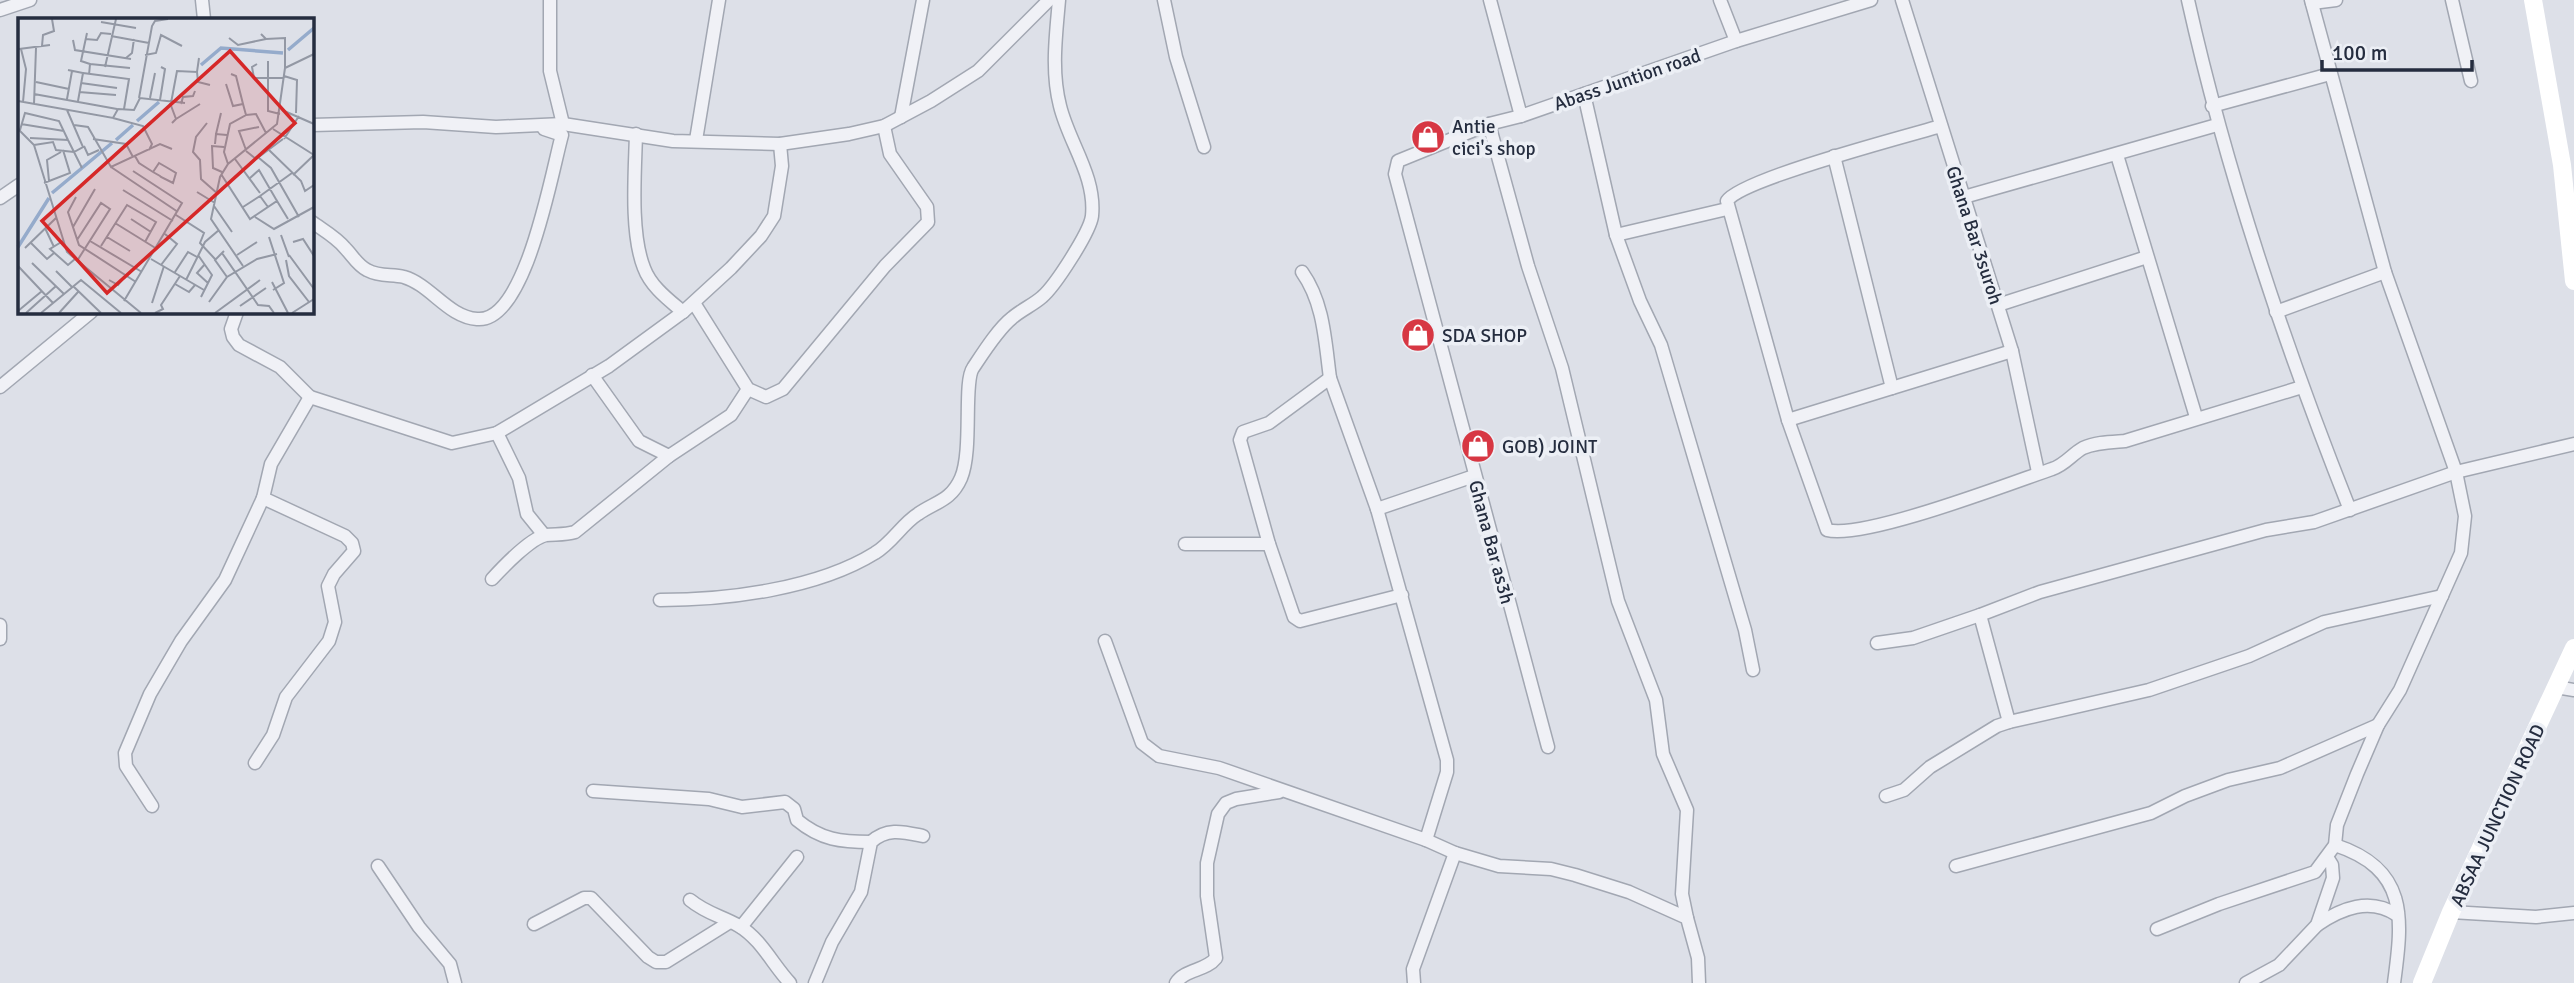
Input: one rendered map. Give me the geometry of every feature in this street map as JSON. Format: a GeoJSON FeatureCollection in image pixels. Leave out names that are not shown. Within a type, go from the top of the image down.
{"type":"FeatureCollection","features":[{"type":"Feature","properties":{"kind":"street"},"geometry":{"type":"LineString","coordinates":[[0,10],[30,0]]}},
{"type":"Feature","properties":{"kind":"street"},"geometry":{"type":"LineString","coordinates":[[202,0],[204,18]]}},
{"type":"Feature","properties":{"kind":"street"},"geometry":{"type":"LineString","coordinates":[[550,0],[550,71],[563,124]]}},
{"type":"Feature","properties":{"kind":"street"},"geometry":{"type":"LineString","coordinates":[[696,140],[719,0]]}},
{"type":"Feature","properties":{"kind":"street"},"geometry":{"type":"LineString","coordinates":[[901,117],[923,0]]}},
{"type":"Feature","properties":{"kind":"street"},"geometry":{"type":"LineString","coordinates":[[313,125],[423,122],[496,127],[563,124],[673,141],[780,144],[884,126],[901,117],[991,61],[1049,0]]}},
{"type":"Feature","properties":{"kind":"street"},"geometry":{"type":"LineString","coordinates":[[660,600],[707,600],[744,595],[844,571],[879,551],[918,513],[940,504],[961,478],[970,440],[971,370],[1010,319],[1044,296],[1062,274],[1092,219],[1093,195],[1083,163],[1069,138],[1054,73],[1059,0]]}},
{"type":"Feature","properties":{"kind":"street"},"geometry":{"type":"LineString","coordinates":[[1164,0],[1176,57],[1204,147]]}},
{"type":"Feature","properties":{"kind":"street"},"geometry":{"type":"LineString","coordinates":[[1490,0],[1521,117]]}},
{"type":"Feature","properties":{"kind":"street"},"geometry":{"type":"LineString","coordinates":[[1720,0],[1736,41]]}},
{"type":"Feature","properties":{"kind":"street","name":"Abass Juntion road"},"geometry":{"type":"LineString","coordinates":[[1395,174],[1398,161],[1403,158],[1489,124],[1521,117],[1736,41],[1871,0]]}},
{"type":"Feature","properties":{"kind":"street","name":"Ghana Bar 3suroh"},"geometry":{"type":"LineString","coordinates":[[1902,0],[2012,351],[2038,472]]}},
{"type":"Feature","properties":{"kind":"street"},"geometry":{"type":"LineString","coordinates":[[2188,0],[2217,125],[2276,312],[2301,387],[2350,510]]}},
{"type":"Feature","properties":{"kind":"street"},"geometry":{"type":"LineString","coordinates":[[2157,929],[2219,904],[2315,872],[2335,845],[2337,825],[2378,725],[2400,691],[2461,553],[2465,516],[2456,472],[2385,272],[2312,1],[2336,0]]}},
{"type":"Feature","properties":{"kind":"street"},"geometry":{"type":"LineString","coordinates":[[2452,0],[2470,81]]}},
{"type":"Feature","properties":{"kind":"street"},"geometry":{"type":"LineString","coordinates":[[2533,0],[2568,164],[2574,281]]}},
{"type":"Feature","properties":{"kind":"street"},"geometry":{"type":"LineString","coordinates":[[2212,106],[2330,74]]}},
{"type":"Feature","properties":{"kind":"street"},"geometry":{"type":"LineString","coordinates":[[1584,94],[1616,235],[1640,301],[1661,345],[1745,630],[1753,670]]}},
{"type":"Feature","properties":{"kind":"street"},"geometry":{"type":"LineString","coordinates":[[1489,124],[1528,266],[1562,368],[1618,601],[1656,701],[1662,754],[1687,810],[1682,894],[1698,958],[1699,983]]}},
{"type":"Feature","properties":{"kind":"street"},"geometry":{"type":"LineString","coordinates":[[313,223],[332,236],[366,270],[379,276],[404,278],[463,317],[481,320],[494,315],[528,265],[562,135],[535,126],[516,125]]}},
{"type":"Feature","properties":{"kind":"street"},"geometry":{"type":"LineString","coordinates":[[1964,197],[2217,125]]}},
{"type":"Feature","properties":{"kind":"street"},"geometry":{"type":"LineString","coordinates":[[694,303],[748,388],[766,397],[783,389],[886,266],[929,222],[927,207],[890,154],[884,126]]}},
{"type":"Feature","properties":{"kind":"street"},"geometry":{"type":"LineString","coordinates":[[1941,126],[1834,156],[1730,196],[1727,209],[1788,420],[1823,527],[1835,532],[1952,505],[2038,472],[2053,469],[2082,449],[2095,444],[2125,441],[2196,417],[2301,387]]}},
{"type":"Feature","properties":{"kind":"street"},"geometry":{"type":"LineString","coordinates":[[636,134],[638,246],[644,270],[659,291],[683,312]]}},
{"type":"Feature","properties":{"kind":"street"},"geometry":{"type":"LineString","coordinates":[[237,313],[231,330],[239,345],[280,367],[310,397],[452,443],[464,443],[497,433],[592,375],[683,312],[761,236],[774,216],[781,176],[780,144]]}},
{"type":"Feature","properties":{"kind":"street"},"geometry":{"type":"LineString","coordinates":[[2118,155],[2196,417]]}},
{"type":"Feature","properties":{"kind":"street"},"geometry":{"type":"LineString","coordinates":[[1834,156],[1892,388]]}},
{"type":"Feature","properties":{"kind":"street","name":"Ghana Bar as3h"},"geometry":{"type":"LineString","coordinates":[[1395,174],[1548,747]]}},
{"type":"Feature","properties":{"kind":"street"},"geometry":{"type":"LineString","coordinates":[[1616,235],[1727,209]]}},
{"type":"Feature","properties":{"kind":"street"},"geometry":{"type":"LineString","coordinates":[[1998,305],[2147,257]]}},
{"type":"Feature","properties":{"kind":"street"},"geometry":{"type":"LineString","coordinates":[[1302,272],[1310,284],[1321,317],[1330,378],[1377,509],[1447,760],[1447,772],[1426,840]]}},
{"type":"Feature","properties":{"kind":"street"},"geometry":{"type":"LineString","coordinates":[[2276,312],[2385,272]]}},
{"type":"Feature","properties":{"kind":"street"},"geometry":{"type":"LineString","coordinates":[[0,387],[90,313]]}},
{"type":"Feature","properties":{"kind":"street"},"geometry":{"type":"LineString","coordinates":[[1788,420],[2012,351]]}},
{"type":"Feature","properties":{"kind":"street"},"geometry":{"type":"LineString","coordinates":[[592,375],[639,441],[669,456]]}},
{"type":"Feature","properties":{"kind":"street"},"geometry":{"type":"LineString","coordinates":[[1330,378],[1269,423],[1243,432],[1240,440],[1269,544],[1294,617],[1300,621],[1402,595]]}},
{"type":"Feature","properties":{"kind":"street"},"geometry":{"type":"LineString","coordinates":[[492,579],[510,561],[544,535],[561,536],[575,532],[669,456],[731,415],[748,388]]}},
{"type":"Feature","properties":{"kind":"street"},"geometry":{"type":"LineString","coordinates":[[152,806],[126,766],[125,753],[150,694],[181,642],[225,580],[263,498],[271,464],[310,397]]}},
{"type":"Feature","properties":{"kind":"street"},"geometry":{"type":"LineString","coordinates":[[497,433],[519,478],[527,514],[544,535]]}},
{"type":"Feature","properties":{"kind":"street"},"geometry":{"type":"LineString","coordinates":[[1877,643],[1913,638],[2040,592],[2350,510],[2456,472],[2574,444]]}},
{"type":"Feature","properties":{"kind":"street"},"geometry":{"type":"LineString","coordinates":[[1377,509],[1474,476]]}},
{"type":"Feature","properties":{"kind":"street"},"geometry":{"type":"LineString","coordinates":[[255,764],[273,735],[286,697],[329,641],[335,622],[328,586],[334,574],[355,551],[352,543],[345,537],[263,498]]}},
{"type":"Feature","properties":{"kind":"street"},"geometry":{"type":"LineString","coordinates":[[1185,544],[1269,544]]}},
{"type":"Feature","properties":{"kind":"street"},"geometry":{"type":"LineString","coordinates":[[1886,796],[1903,790],[1930,767],[1997,726],[2148,690],[2249,656],[2324,622],[2442,596]]}},
{"type":"Feature","properties":{"kind":"street"},"geometry":{"type":"LineString","coordinates":[[1980,615],[2009,722]]}},
{"type":"Feature","properties":{"kind":"street"},"geometry":{"type":"LineString","coordinates":[[0,625],[0,639]]}},
{"type":"Feature","properties":{"kind":"street"},"geometry":{"type":"LineString","coordinates":[[1105,641],[1142,743],[1159,756],[1219,768],[1426,840],[1455,853],[1499,866],[1551,869],[1575,875],[1629,892],[1687,918]]}},
{"type":"Feature","properties":{"kind":"street","name":"ABSAA JUNCTION ROAD"},"geometry":{"type":"LineString","coordinates":[[2422,983],[2451,912],[2565,688],[2574,648]]}},
{"type":"Feature","properties":{"kind":"street"},"geometry":{"type":"LineString","coordinates":[[1956,866],[2142,816],[2228,780],[2280,768],[2378,725]]}},
{"type":"Feature","properties":{"kind":"street"},"geometry":{"type":"LineString","coordinates":[[593,791],[709,799],[742,807],[785,802],[794,808],[797,820],[827,839],[840,842],[871,842],[881,834],[899,830],[923,836]]}},
{"type":"Feature","properties":{"kind":"street"},"geometry":{"type":"LineString","coordinates":[[1176,983],[1180,977],[1212,963],[1216,958],[1208,896],[1207,863],[1218,814],[1226,803],[1236,799],[1282,792]]}},
{"type":"Feature","properties":{"kind":"street"},"geometry":{"type":"LineString","coordinates":[[815,983],[832,942],[861,892],[871,842]]}},
{"type":"Feature","properties":{"kind":"street"},"geometry":{"type":"LineString","coordinates":[[2335,845],[2353,851],[2380,869],[2391,882],[2397,915],[2393,983]]}},
{"type":"Feature","properties":{"kind":"street"},"geometry":{"type":"LineString","coordinates":[[1414,983],[1413,969],[1455,853]]}},
{"type":"Feature","properties":{"kind":"street"},"geometry":{"type":"LineString","coordinates":[[534,924],[584,898],[591,898],[648,957],[656,962],[666,962],[736,924],[797,857]]}},
{"type":"Feature","properties":{"kind":"street"},"geometry":{"type":"LineString","coordinates":[[2317,925],[2333,878],[2332,865],[2327,857]]}},
{"type":"Feature","properties":{"kind":"street"},"geometry":{"type":"LineString","coordinates":[[378,866],[419,927],[450,964],[455,983]]}},
{"type":"Feature","properties":{"kind":"street"},"geometry":{"type":"LineString","coordinates":[[691,901],[707,914],[736,924],[769,954],[790,983]]}},
{"type":"Feature","properties":{"kind":"street"},"geometry":{"type":"LineString","coordinates":[[2252,982],[2279,965],[2317,925],[2348,908],[2373,904],[2384,906],[2397,915]]}},
{"type":"Feature","properties":{"kind":"street"},"geometry":{"type":"LineString","coordinates":[[2451,912],[2526,917],[2574,913]]}},
{"type":"Feature","properties":{"kind":"place","name":"Antie cici's shop"},"geometry":{"type":"Point","coordinates":[1428,137]}},
{"type":"Feature","properties":{"kind":"place","name":"SDA SHOP"},"geometry":{"type":"Point","coordinates":[1418,335]}},
{"type":"Feature","properties":{"kind":"place","name":"GOB) JOINT"},"geometry":{"type":"Point","coordinates":[1478,446]}}]}
